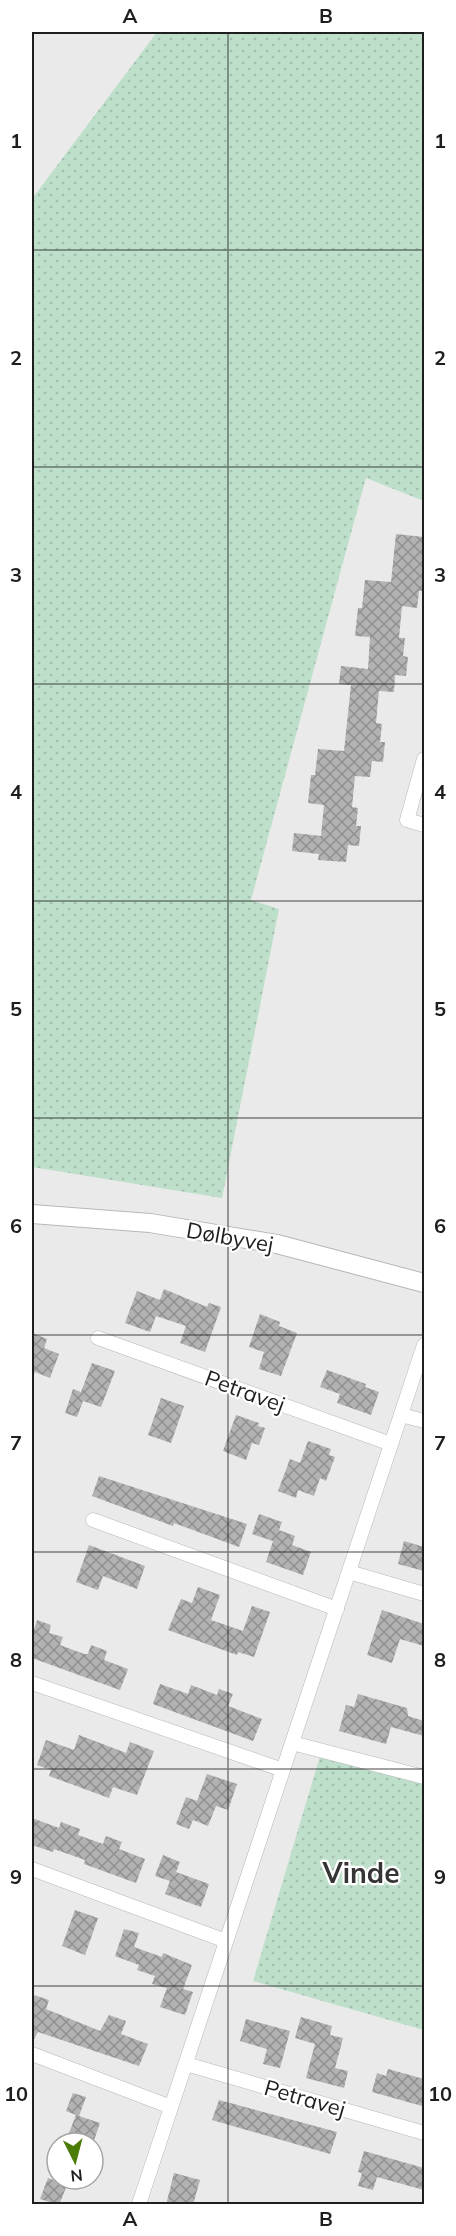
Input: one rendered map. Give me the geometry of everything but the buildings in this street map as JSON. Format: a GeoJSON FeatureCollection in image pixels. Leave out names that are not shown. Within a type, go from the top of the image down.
{"type":"FeatureCollection","features":[{"type":"Feature","properties":{"kind":"street"},"geometry":{"type":"LineString","coordinates":[[424,759],[407,820],[424,825]]}},
{"type":"Feature","properties":{"kind":"street","name":"Dølbyvej"},"geometry":{"type":"LineString","coordinates":[[32,1214],[150,1223],[277,1244],[424,1283]]}},
{"type":"Feature","properties":{"kind":"street","name":"Petravej"},"geometry":{"type":"LineString","coordinates":[[98,1338],[392,1444]]}},
{"type":"Feature","properties":{"kind":"street"},"geometry":{"type":"LineString","coordinates":[[139,2205],[424,1345]]}},
{"type":"Feature","properties":{"kind":"street"},"geometry":{"type":"LineString","coordinates":[[401,1415],[424,1421]]}},
{"type":"Feature","properties":{"kind":"street"},"geometry":{"type":"LineString","coordinates":[[93,1520],[337,1609]]}},
{"type":"Feature","properties":{"kind":"street"},"geometry":{"type":"LineString","coordinates":[[349,1572],[424,1594]]}},
{"type":"Feature","properties":{"kind":"street"},"geometry":{"type":"LineString","coordinates":[[32,1683],[283,1770]]}},
{"type":"Feature","properties":{"kind":"street"},"geometry":{"type":"LineString","coordinates":[[292,1743],[424,1777]]}},
{"type":"Feature","properties":{"kind":"street"},"geometry":{"type":"LineString","coordinates":[[32,1869],[226,1941]]}},
{"type":"Feature","properties":{"kind":"street"},"geometry":{"type":"LineString","coordinates":[[32,2054],[171,2107]]}},
{"type":"Feature","properties":{"kind":"street","name":"Petravej"},"geometry":{"type":"LineString","coordinates":[[186,2064],[424,2133]]}},
{"type":"Feature","properties":{"kind":"green space"},"geometry":{"type":"Polygon","coordinates":[[[157,32],[424,32],[424,501],[366,478],[251,900],[279,909],[222,1198],[32,1167],[32,199],[157,32]]]}},
{"type":"Feature","properties":{"kind":"green space"},"geometry":{"type":"Polygon","coordinates":[[[320,1756],[424,1783],[424,2030],[253,1981],[320,1756]]]}},
{"type":"Feature","properties":{"kind":"district","name":"Vinde"},"geometry":{"type":"Point","coordinates":[361,1872]}}]}
